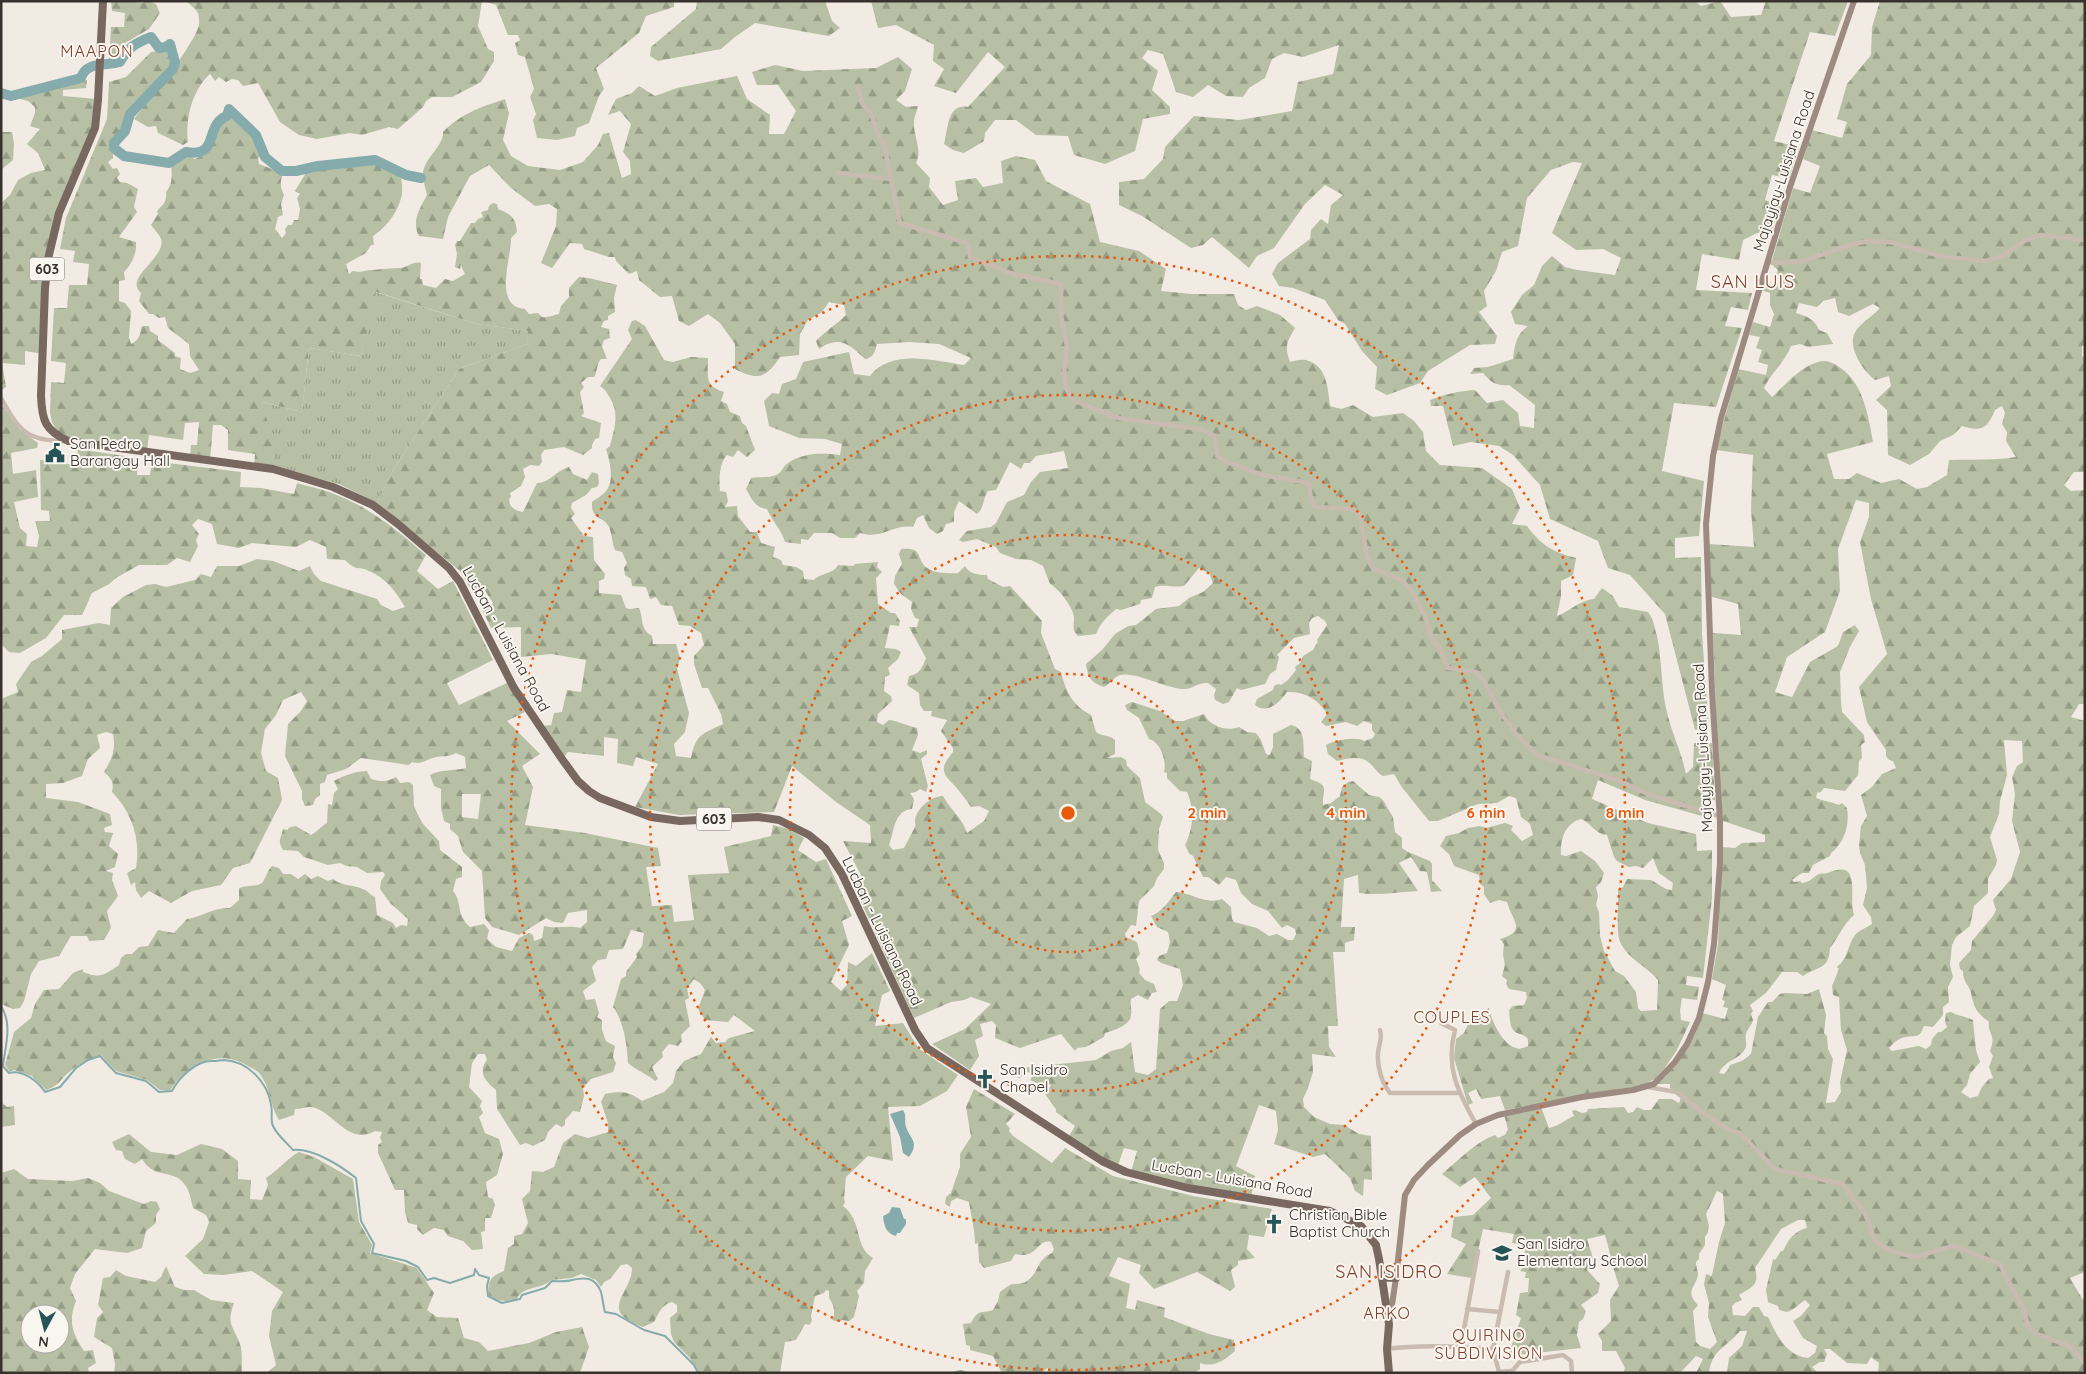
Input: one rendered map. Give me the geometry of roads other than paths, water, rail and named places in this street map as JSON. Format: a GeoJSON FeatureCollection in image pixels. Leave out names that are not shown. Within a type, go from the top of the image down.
{"type":"FeatureCollection","features":[{"type":"Feature","properties":{"kind":"main road","name":"Lucban - Luisiana Road"},"geometry":{"type":"LineString","coordinates":[[103,1],[100,74],[95,128],[59,213],[52,237],[45,288],[42,411],[49,429],[68,441],[273,469],[333,487],[372,505],[398,524],[450,568],[460,582],[514,688],[578,781],[589,791],[600,798],[651,817],[680,821],[758,817],[779,820],[808,835],[825,848],[842,874],[915,1030],[927,1048],[1102,1161],[1126,1172],[1188,1188],[1321,1210],[1361,1226],[1376,1245],[1382,1277]]}},
{"type":"Feature","properties":{"kind":"main road"},"geometry":{"type":"LineString","coordinates":[[1382,1277],[1396,1278]]}},
{"type":"Feature","properties":{"kind":"main road","name":"603"},"geometry":{"type":"LineString","coordinates":[[1382,1277],[1389,1324],[1387,1350],[1389,1373]]}},
{"type":"Feature","properties":{"kind":"street","name":"Majayjay-Luisiana Road"},"geometry":{"type":"LineString","coordinates":[[1389,1324],[1396,1278],[1404,1195],[1407,1188],[1460,1135],[1476,1124],[1498,1115],[1644,1087],[1659,1080],[1675,1062],[1687,1044],[1699,1018],[1708,982],[1714,944],[1720,863],[1706,524],[1713,456],[1721,418],[1790,187],[1854,1]]}},
{"type":"Feature","properties":{"kind":"street"},"geometry":{"type":"LineString","coordinates":[[858,87],[862,102],[872,115],[876,131],[884,144],[900,223],[967,243],[970,257],[1013,274],[1061,284],[1061,316],[1067,346],[1064,373],[1066,388],[1074,400],[1117,418],[1200,429],[1215,436],[1217,456],[1226,462],[1263,475],[1309,483],[1314,507],[1354,509],[1361,518],[1367,557],[1374,569],[1402,580],[1424,614],[1432,639],[1439,647],[1448,668],[1476,672],[1484,681],[1498,710],[1516,734],[1537,755],[1618,780],[1650,795],[1719,816]]}},
{"type":"Feature","properties":{"kind":"street"},"geometry":{"type":"LineString","coordinates":[[838,173],[891,179]]}},
{"type":"Feature","properties":{"kind":"street"},"geometry":{"type":"LineString","coordinates":[[1768,262],[1804,261],[1853,244],[1869,241],[1890,242],[1940,256],[1985,261],[2003,256],[2024,241],[2040,235],[2085,240]]}},
{"type":"Feature","properties":{"kind":"street"},"geometry":{"type":"LineString","coordinates":[[1,398],[22,429],[33,437],[68,441]]}},
{"type":"Feature","properties":{"kind":"street"},"geometry":{"type":"LineString","coordinates":[[1439,1011],[1442,1024],[1455,1030],[1451,1057],[1459,1093],[1476,1124]]}},
{"type":"Feature","properties":{"kind":"street"},"geometry":{"type":"LineString","coordinates":[[1380,1030],[1382,1039],[1378,1053],[1383,1084],[1390,1093],[1459,1093]]}},
{"type":"Feature","properties":{"kind":"street"},"geometry":{"type":"LineString","coordinates":[[1644,1087],[1676,1092],[1706,1116],[1740,1133],[1775,1170],[1842,1184],[1865,1213],[1875,1241],[1892,1252],[1914,1257],[1954,1246],[2000,1264],[2025,1313],[2028,1327],[2037,1334],[2072,1347],[2085,1363]]}},
{"type":"Feature","properties":{"kind":"street"},"geometry":{"type":"LineString","coordinates":[[1461,1346],[1478,1251]]}},
{"type":"Feature","properties":{"kind":"street"},"geometry":{"type":"LineString","coordinates":[[1508,1272],[1493,1349],[1499,1372],[1512,1372],[1520,1362],[1564,1355],[1571,1361],[1572,1373]]}},
{"type":"Feature","properties":{"kind":"street"},"geometry":{"type":"LineString","coordinates":[[1467,1309],[1500,1312]]}},
{"type":"Feature","properties":{"kind":"street"},"geometry":{"type":"LineString","coordinates":[[1387,1350],[1405,1347],[1461,1346],[1493,1349]]}},
{"type":"Feature","properties":{"kind":"water"},"geometry":{"type":"Polygon","coordinates":[[[903,1110],[906,1127],[914,1144],[909,1157],[903,1153],[900,1137],[890,1114],[903,1110]]]}},
{"type":"Feature","properties":{"kind":"water"},"geometry":{"type":"Polygon","coordinates":[[[892,1207],[900,1208],[904,1219],[906,1219],[906,1224],[896,1236],[888,1231],[883,1220],[883,1216],[889,1213],[892,1207]]]}},
{"type":"Feature","properties":{"kind":"waterway"},"geometry":{"type":"LineString","coordinates":[[1,93],[11,96],[81,78],[87,69],[97,65],[120,62],[133,46],[151,37],[159,48],[170,44],[175,62],[173,69],[130,114],[125,131],[114,143],[114,148],[124,156],[169,163],[186,152],[197,153],[204,150],[208,146],[215,126],[227,116],[229,109],[256,135],[265,157],[282,171],[296,171],[318,166],[375,160],[406,175],[421,178]]}},
{"type":"Feature","properties":{"kind":"waterway"},"geometry":{"type":"LineString","coordinates":[[1,1006],[7,1020],[3,1066],[9,1073],[14,1072],[29,1077],[45,1092],[60,1087],[76,1068],[88,1060],[100,1056],[116,1073],[146,1081],[159,1092],[172,1091],[189,1070],[201,1063],[224,1060],[241,1064],[261,1081],[269,1096],[273,1126],[293,1150],[301,1150],[318,1155],[335,1163],[356,1178],[361,1221],[374,1244],[372,1253],[406,1261],[418,1267],[427,1280],[434,1278],[450,1283],[474,1275],[475,1269],[479,1275],[489,1278],[487,1286],[488,1296],[502,1303],[520,1299],[522,1295],[545,1288],[552,1281],[590,1279],[599,1287],[605,1312],[616,1314],[644,1330],[665,1336],[694,1365],[698,1373]]}},
{"type":"Feature","properties":{"kind":"waterway"},"geometry":{"type":"LineString","coordinates":[[952,1373],[961,1371],[967,1373]]}},
{"type":"Feature","properties":{"kind":"place","name":"San Pedro Barangay Hall"},"geometry":{"type":"Point","coordinates":[55,453]}},
{"type":"Feature","properties":{"kind":"place","name":"San Isidro Chapel"},"geometry":{"type":"Point","coordinates":[985,1079]}},
{"type":"Feature","properties":{"kind":"place","name":"Christian Bible Baptist Church"},"geometry":{"type":"Point","coordinates":[1274,1224]}},
{"type":"Feature","properties":{"kind":"place","name":"San Isidro Elementary School"},"geometry":{"type":"Point","coordinates":[1502,1253]}},
{"type":"Feature","properties":{"kind":"district","name":"MAAPON"},"geometry":{"type":"Point","coordinates":[97,51]}},
{"type":"Feature","properties":{"kind":"district","name":"SAN LUIS"},"geometry":{"type":"Point","coordinates":[1753,282]}},
{"type":"Feature","properties":{"kind":"district","name":"COUPLES"},"geometry":{"type":"Point","coordinates":[1452,1017]}},
{"type":"Feature","properties":{"kind":"district","name":"SAN ISIDRO"},"geometry":{"type":"Point","coordinates":[1389,1272]}},
{"type":"Feature","properties":{"kind":"district","name":"ARKO"},"geometry":{"type":"Point","coordinates":[1387,1313]}},
{"type":"Feature","properties":{"kind":"district","name":"QUIRINO SUBDIVISION"},"geometry":{"type":"Point","coordinates":[1489,1344]}}]}
